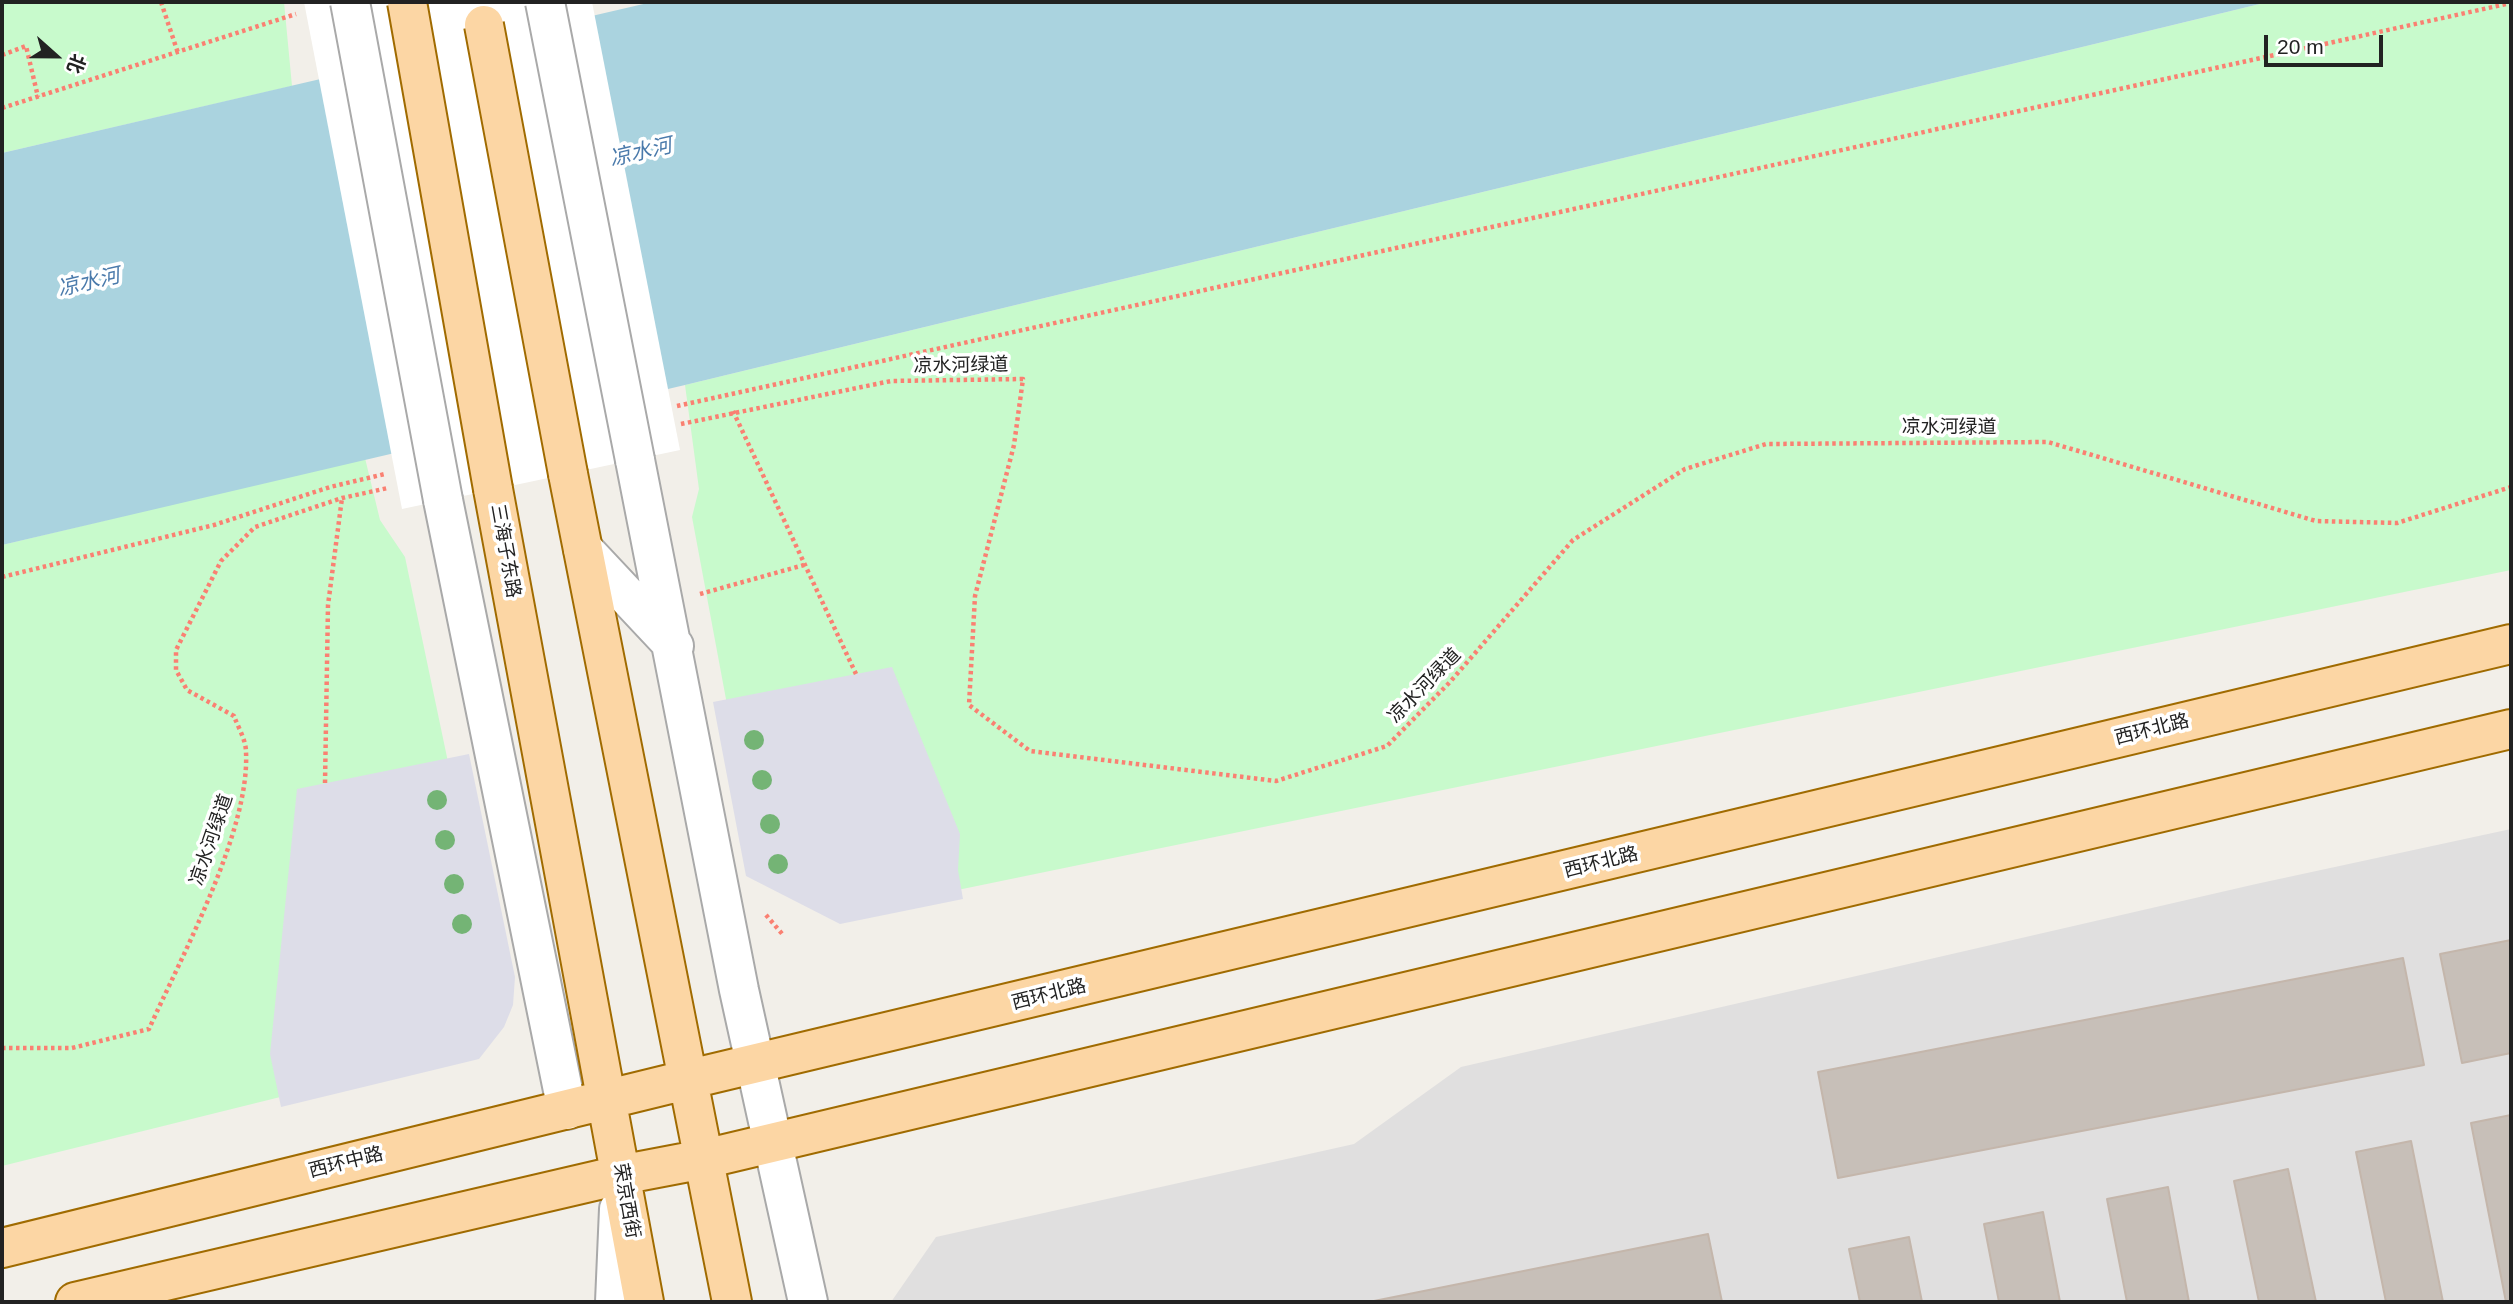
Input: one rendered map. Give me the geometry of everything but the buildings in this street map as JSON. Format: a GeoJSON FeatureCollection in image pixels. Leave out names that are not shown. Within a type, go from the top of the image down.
{"type":"FeatureCollection","features":[{"type":"Feature","properties":{"kind":"main road"},"geometry":{"type":"LineString","coordinates":[[485,9],[568,474],[690,1079],[732,1302]]}},
{"type":"Feature","properties":{"kind":"main road","name":"三海子东路"},"geometry":{"type":"LineString","coordinates":[[410,18],[528,680],[609,1099]]}},
{"type":"Feature","properties":{"kind":"main road","name":"西环北路"},"geometry":{"type":"LineString","coordinates":[[690,1079],[2511,644]]}},
{"type":"Feature","properties":{"kind":"main road"},"geometry":{"type":"LineString","coordinates":[[75,1302],[620,1175],[773,1143],[2511,729]]}},
{"type":"Feature","properties":{"kind":"main road","name":"西环中路"},"geometry":{"type":"LineString","coordinates":[[2,1248],[690,1079]]}},
{"type":"Feature","properties":{"kind":"main road","name":"荣京西街"},"geometry":{"type":"LineString","coordinates":[[609,1099],[620,1175],[645,1302]]}},
{"type":"Feature","properties":{"kind":"street"},"geometry":{"type":"LineString","coordinates":[[350,2],[443,500],[568,1110]]}},
{"type":"Feature","properties":{"kind":"street"},"geometry":{"type":"LineString","coordinates":[[386,2],[410,18]]}},
{"type":"Feature","properties":{"kind":"street"},"geometry":{"type":"LineString","coordinates":[[545,2],[755,1064],[808,1302]]}},
{"type":"Feature","properties":{"kind":"street"},"geometry":{"type":"LineString","coordinates":[[583,549],[674,646]]}},
{"type":"Feature","properties":{"kind":"street"},"geometry":{"type":"LineString","coordinates":[[459,576],[528,680]]}},
{"type":"Feature","properties":{"kind":"street"},"geometry":{"type":"LineString","coordinates":[[615,1302],[620,1175]]}},
{"type":"Feature","properties":{"kind":"path"},"geometry":{"type":"LineString","coordinates":[[161,2],[178,53]]}},
{"type":"Feature","properties":{"kind":"path"},"geometry":{"type":"LineString","coordinates":[[677,406],[2511,3]]}},
{"type":"Feature","properties":{"kind":"path"},"geometry":{"type":"LineString","coordinates":[[2,108],[296,14]]}},
{"type":"Feature","properties":{"kind":"path"},"geometry":{"type":"LineString","coordinates":[[2,55],[26,46],[38,97]]}},
{"type":"Feature","properties":{"kind":"path","name":"凉水河绿道"},"geometry":{"type":"LineString","coordinates":[[681,424],[733,411],[891,381],[1023,379],[1014,445],[975,596],[969,705],[1030,751],[1276,781],[1387,746],[1450,682],[1573,540],[1685,469],[1766,444],[2048,442],[2316,521],[2397,523],[2511,487]]}},
{"type":"Feature","properties":{"kind":"path"},"geometry":{"type":"LineString","coordinates":[[733,411],[856,674]]}},
{"type":"Feature","properties":{"kind":"path"},"geometry":{"type":"LineString","coordinates":[[2,577],[214,525],[330,487],[385,474]]}},
{"type":"Feature","properties":{"kind":"path","name":"凉水河绿道"},"geometry":{"type":"LineString","coordinates":[[2,1048],[72,1048],[149,1029],[212,887],[243,803],[246,749],[234,716],[187,690],[176,670],[176,650],[221,561],[255,527],[342,498],[387,488]]}},
{"type":"Feature","properties":{"kind":"path"},"geometry":{"type":"LineString","coordinates":[[325,783],[328,605],[342,498]]}},
{"type":"Feature","properties":{"kind":"path"},"geometry":{"type":"LineString","coordinates":[[693,596],[804,565]]}},
{"type":"Feature","properties":{"kind":"shaded area"},"geometry":{"type":"Polygon","coordinates":[[[892,667],[960,834],[958,870],[963,899],[840,924],[746,876],[713,702],[892,667]]]}},
{"type":"Feature","properties":{"kind":"shaded area"},"geometry":{"type":"Polygon","coordinates":[[[469,754],[515,977],[513,1005],[504,1027],[479,1059],[281,1107],[270,1054],[297,789],[469,754]]]}},
{"type":"Feature","properties":{"kind":"shaded area"},"geometry":{"type":"Polygon","coordinates":[[[2511,829],[2511,1302],[891,1302],[936,1237],[1354,1144],[1461,1067],[2256,884],[2511,829]]]}},
{"type":"Feature","properties":{"kind":"green space"},"geometry":{"type":"Polygon","coordinates":[[[2,2],[284,2],[292,86],[2,153],[2,2]]]}},
{"type":"Feature","properties":{"kind":"green space"},"geometry":{"type":"Polygon","coordinates":[[[2268,2],[2511,2],[2511,570],[841,914],[759,876],[692,517],[699,489],[685,385],[2268,2]]]}},
{"type":"Feature","properties":{"kind":"green space"},"geometry":{"type":"Polygon","coordinates":[[[365,458],[380,520],[405,557],[500,1010],[486,1046],[2,1166],[2,545],[365,458]]]}},
{"type":"Feature","properties":{"kind":"water","name":"凉水河"},"geometry":{"type":"Polygon","coordinates":[[[652,2],[2268,2],[685,385],[2,545],[2,153],[652,2]]]}},
{"type":"Feature","properties":{"kind":"pier"},"geometry":{"type":"Polygon","coordinates":[[[304,2],[592,2],[680,450],[402,509],[304,2]]]}}]}
